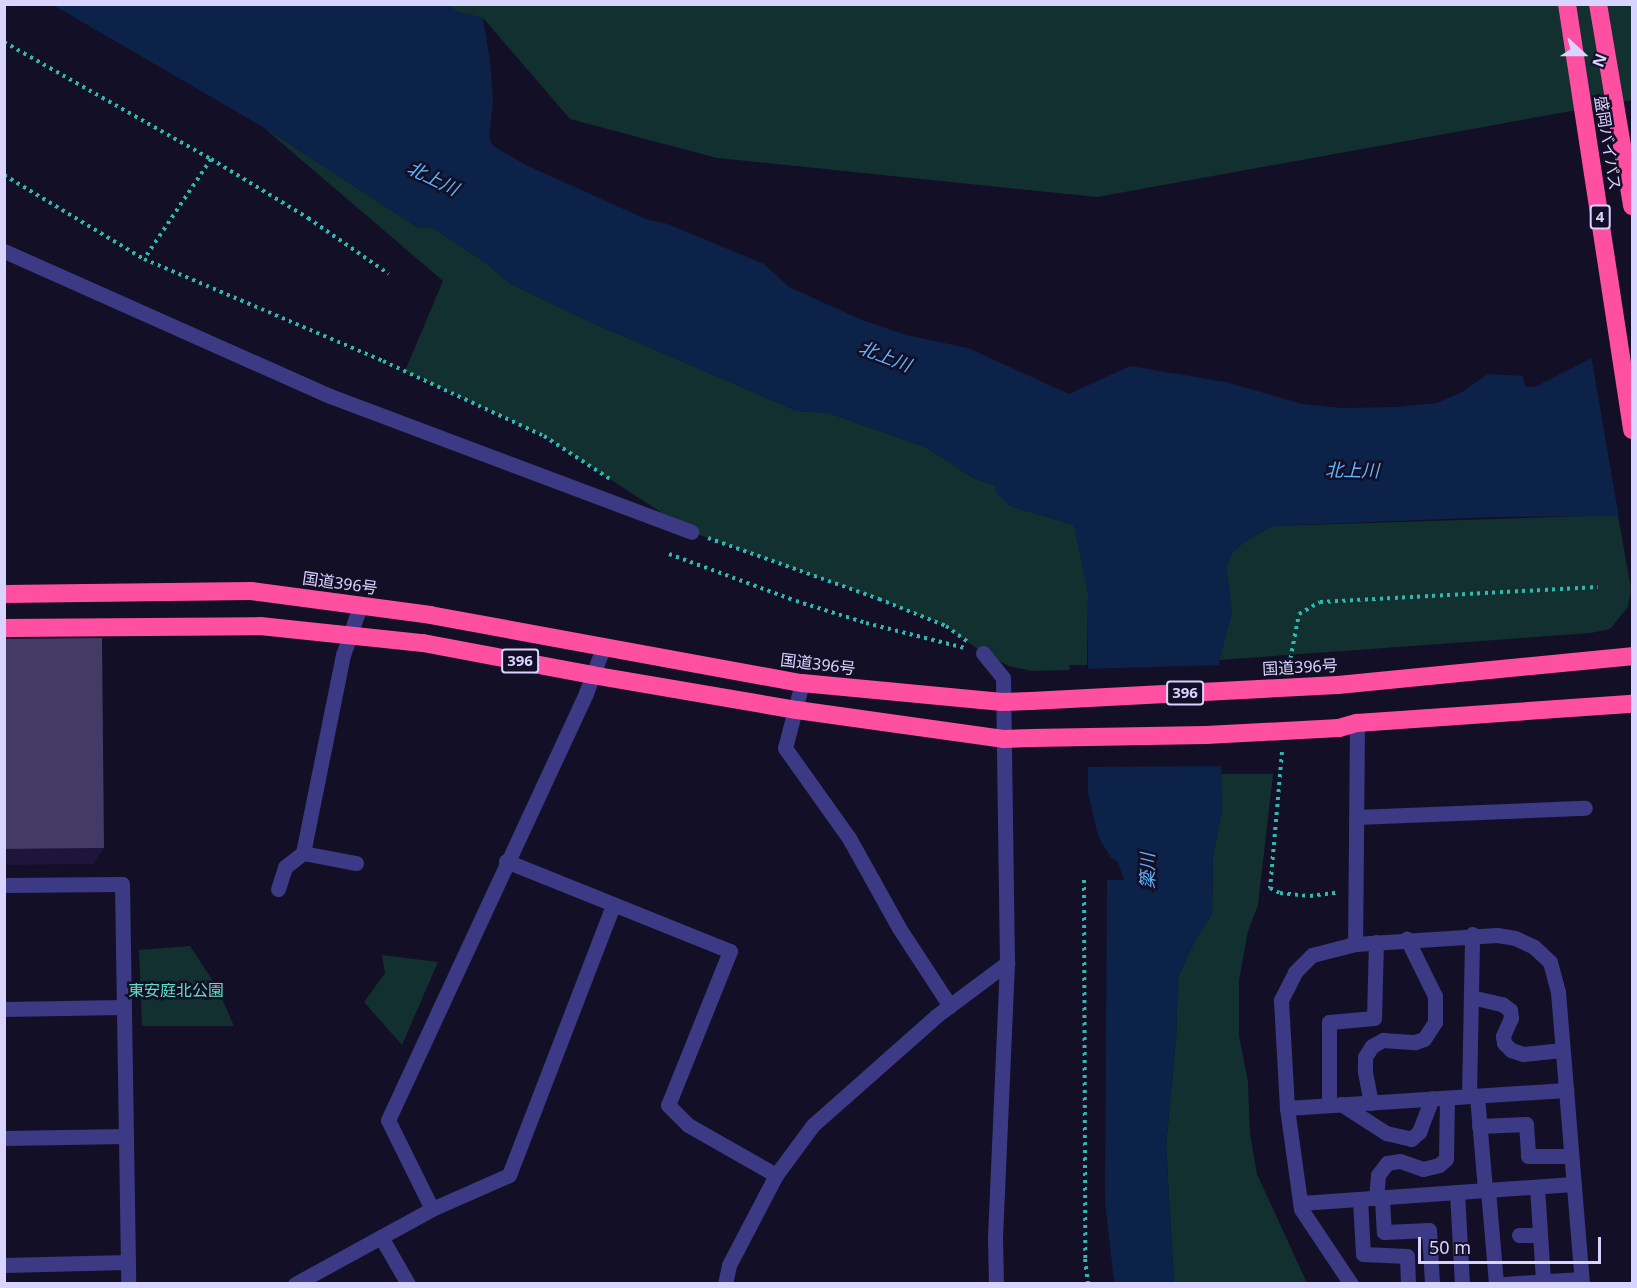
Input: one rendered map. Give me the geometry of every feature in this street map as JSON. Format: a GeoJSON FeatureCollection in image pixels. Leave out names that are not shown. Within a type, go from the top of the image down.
{"type":"FeatureCollection","features":[{"type":"Feature","properties":{"kind":"highway","name":"盛岡バイパス"},"geometry":{"type":"LineString","coordinates":[[1567,4],[1632,429]]}},
{"type":"Feature","properties":{"kind":"highway","name":"盛岡バイパス"},"geometry":{"type":"LineString","coordinates":[[1598,4],[1632,206]]}},
{"type":"Feature","properties":{"kind":"highway","name":"国道396号"},"geometry":{"type":"LineString","coordinates":[[4,594],[251,591],[430,615],[802,683],[1002,702],[1338,684],[1632,656]]}},
{"type":"Feature","properties":{"kind":"highway","name":"396"},"geometry":{"type":"LineString","coordinates":[[4,628],[260,626],[423,643],[797,710],[1004,739],[1206,735],[1339,728],[1357,723],[1632,704]]}},
{"type":"Feature","properties":{"kind":"street"},"geometry":{"type":"LineString","coordinates":[[4,251],[330,396],[691,532]]}},
{"type":"Feature","properties":{"kind":"street"},"geometry":{"type":"LineString","coordinates":[[278,889],[285,867],[303,853],[348,635],[360,606]]}},
{"type":"Feature","properties":{"kind":"street"},"geometry":{"type":"LineString","coordinates":[[432,1209],[388,1120],[603,648]]}},
{"type":"Feature","properties":{"kind":"street"},"geometry":{"type":"LineString","coordinates":[[983,653],[1003,678],[1007,963],[995,1237],[996,1284]]}},
{"type":"Feature","properties":{"kind":"street"},"geometry":{"type":"LineString","coordinates":[[802,683],[797,710],[785,748],[849,838],[898,928],[950,1006]]}},
{"type":"Feature","properties":{"kind":"street"},"geometry":{"type":"LineString","coordinates":[[1355,944],[1357,723]]}},
{"type":"Feature","properties":{"kind":"street"},"geometry":{"type":"LineString","coordinates":[[1356,817],[1586,808]]}},
{"type":"Feature","properties":{"kind":"street"},"geometry":{"type":"LineString","coordinates":[[303,853],[356,863]]}},
{"type":"Feature","properties":{"kind":"street"},"geometry":{"type":"LineString","coordinates":[[506,861],[613,906],[730,951],[668,1105],[688,1125],[776,1175]]}},
{"type":"Feature","properties":{"kind":"street"},"geometry":{"type":"LineString","coordinates":[[4,885],[122,884],[128,1284]]}},
{"type":"Feature","properties":{"kind":"street"},"geometry":{"type":"LineString","coordinates":[[295,1284],[432,1209],[509,1175],[613,906]]}},
{"type":"Feature","properties":{"kind":"street"},"geometry":{"type":"LineString","coordinates":[[1472,934],[1473,1096],[1479,1126],[1496,1284]]}},
{"type":"Feature","properties":{"kind":"street"},"geometry":{"type":"LineString","coordinates":[[1351,1284],[1301,1209],[1287,1107],[1281,1000],[1295,972],[1312,955],[1355,944],[1472,934],[1515,938],[1534,947],[1550,962],[1558,992],[1581,1281],[1504,1284]]}},
{"type":"Feature","properties":{"kind":"street"},"geometry":{"type":"LineString","coordinates":[[1371,1102],[1365,1071],[1365,1057],[1372,1046],[1383,1040],[1415,1042],[1424,1039],[1435,1022],[1435,996],[1407,939]]}},
{"type":"Feature","properties":{"kind":"street"},"geometry":{"type":"LineString","coordinates":[[1335,1105],[1329,1022],[1374,1018],[1376,942]]}},
{"type":"Feature","properties":{"kind":"street"},"geometry":{"type":"LineString","coordinates":[[725,1284],[729,1265],[776,1175],[813,1125],[857,1083],[950,1006],[1007,963]]}},
{"type":"Feature","properties":{"kind":"street"},"geometry":{"type":"LineString","coordinates":[[1471,997],[1496,1002],[1510,1010],[1511,1018],[1503,1036],[1504,1043],[1511,1050],[1523,1054],[1562,1050]]}},
{"type":"Feature","properties":{"kind":"street"},"geometry":{"type":"LineString","coordinates":[[4,1009],[123,1007]]}},
{"type":"Feature","properties":{"kind":"street"},"geometry":{"type":"LineString","coordinates":[[1287,1107],[1566,1090]]}},
{"type":"Feature","properties":{"kind":"street"},"geometry":{"type":"LineString","coordinates":[[1335,1105],[1386,1133],[1411,1140],[1419,1132],[1440,1098]]}},
{"type":"Feature","properties":{"kind":"street"},"geometry":{"type":"LineString","coordinates":[[1432,1284],[1429,1230],[1384,1232],[1378,1175],[1388,1163],[1400,1161],[1423,1169],[1439,1165],[1446,1160],[1440,1098]]}},
{"type":"Feature","properties":{"kind":"street"},"geometry":{"type":"LineString","coordinates":[[1479,1126],[1526,1124],[1528,1156],[1571,1156]]}},
{"type":"Feature","properties":{"kind":"street"},"geometry":{"type":"LineString","coordinates":[[4,1138],[126,1136]]}},
{"type":"Feature","properties":{"kind":"street"},"geometry":{"type":"LineString","coordinates":[[1301,1203],[1573,1184]]}},
{"type":"Feature","properties":{"kind":"street"},"geometry":{"type":"LineString","coordinates":[[1537,1187],[1543,1281]]}},
{"type":"Feature","properties":{"kind":"street"},"geometry":{"type":"LineString","coordinates":[[1457,1192],[1462,1284]]}},
{"type":"Feature","properties":{"kind":"street"},"geometry":{"type":"LineString","coordinates":[[1360,1199],[1363,1254],[1407,1256],[1408,1284]]}},
{"type":"Feature","properties":{"kind":"street"},"geometry":{"type":"LineString","coordinates":[[1519,1235],[1540,1235]]}},
{"type":"Feature","properties":{"kind":"street"},"geometry":{"type":"LineString","coordinates":[[381,1237],[408,1284]]}},
{"type":"Feature","properties":{"kind":"street"},"geometry":{"type":"LineString","coordinates":[[4,1265],[128,1262]]}},
{"type":"Feature","properties":{"kind":"path"},"geometry":{"type":"LineString","coordinates":[[4,42],[211,159],[308,218],[389,274]]}},
{"type":"Feature","properties":{"kind":"path"},"geometry":{"type":"LineString","coordinates":[[144,259],[211,159]]}},
{"type":"Feature","properties":{"kind":"path"},"geometry":{"type":"LineString","coordinates":[[4,175],[144,259],[383,361],[544,436],[613,481]]}},
{"type":"Feature","properties":{"kind":"path"},"geometry":{"type":"LineString","coordinates":[[691,532],[935,621],[983,653]]}},
{"type":"Feature","properties":{"kind":"path"},"geometry":{"type":"LineString","coordinates":[[669,554],[796,602],[866,623],[983,653]]}},
{"type":"Feature","properties":{"kind":"path"},"geometry":{"type":"LineString","coordinates":[[1084,880],[1085,1259],[1088,1284]]}},
{"type":"Feature","properties":{"kind":"green space"},"geometry":{"type":"Polygon","coordinates":[[[447,5],[1632,5],[1632,100],[1097,197],[717,158],[570,119],[483,18],[458,12],[447,5]]]}},
{"type":"Feature","properties":{"kind":"green space"},"geometry":{"type":"Polygon","coordinates":[[[263,127],[417,227],[433,228],[483,261],[511,284],[586,320],[797,411],[829,413],[927,448],[975,479],[995,485],[1010,506],[1074,525],[1088,593],[1087,665],[1069,665],[1070,670],[1031,671],[1009,666],[983,653],[946,626],[879,599],[691,532],[544,436],[405,371],[443,281],[263,127]]]}},
{"type":"Feature","properties":{"kind":"green space"},"geometry":{"type":"Polygon","coordinates":[[[1618,515],[1631,589],[1628,607],[1610,629],[1591,633],[1219,660],[1232,612],[1226,566],[1232,553],[1244,542],[1272,526],[1618,515]]]}},
{"type":"Feature","properties":{"kind":"green space"},"geometry":{"type":"Polygon","coordinates":[[[1220,774],[1273,774],[1258,905],[1248,931],[1239,980],[1239,1036],[1248,1082],[1250,1134],[1257,1174],[1307,1283],[1174,1284],[1166,1146],[1176,1038],[1178,978],[1193,944],[1212,914],[1213,857],[1222,810],[1220,774]]]}},
{"type":"Feature","properties":{"kind":"green space","name":"東安庭北公園"},"geometry":{"type":"Polygon","coordinates":[[[190,946],[217,987],[234,1026],[142,1026],[139,950],[190,946]]]}},
{"type":"Feature","properties":{"kind":"green space"},"geometry":{"type":"Polygon","coordinates":[[[382,955],[438,962],[402,1045],[364,1002],[385,973],[382,955]]]}},
{"type":"Feature","properties":{"kind":"water"},"geometry":{"type":"Polygon","coordinates":[[[447,4],[458,12],[483,18],[490,60],[493,102],[489,138],[493,146],[526,165],[648,220],[665,223],[764,264],[789,287],[862,320],[906,335],[968,348],[1069,394],[1130,366],[1226,382],[1302,404],[1343,408],[1395,407],[1437,403],[1462,392],[1488,374],[1523,376],[1525,386],[1535,387],[1596,356],[1632,516],[1497,517],[1272,526],[1244,542],[1232,553],[1226,566],[1232,612],[1219,660],[1222,810],[1213,857],[1212,914],[1193,944],[1178,978],[1176,1038],[1166,1146],[1174,1283],[1115,1283],[1113,1273],[1105,1201],[1107,880],[1124,880],[1118,862],[1111,858],[1098,836],[1088,792],[1088,593],[1074,525],[1010,506],[996,493],[995,485],[975,479],[927,448],[829,413],[797,411],[586,320],[511,284],[483,261],[433,228],[417,227],[263,127],[53,5],[447,4]]]}},
{"type":"Feature","properties":{"kind":"pier"},"geometry":{"type":"Polygon","coordinates":[[[1632,345],[1632,519],[1619,518],[1591,355],[1632,345]]]}},
{"type":"Feature","properties":{"kind":"pier"},"geometry":{"type":"Polygon","coordinates":[[[1222,665],[1222,766],[1084,767],[1084,669],[1222,665]]]}},
{"type":"Feature","properties":{"kind":"building"},"geometry":{"type":"Polygon","coordinates":[[[102,638],[104,848],[4,849],[4,639],[102,638]]]}},
{"type":"Feature","properties":{"kind":"water label","name":"北上川"},"geometry":{"type":"Point","coordinates":[433,178]}},
{"type":"Feature","properties":{"kind":"water label","name":"北上川"},"geometry":{"type":"Point","coordinates":[885,356]}},
{"type":"Feature","properties":{"kind":"water label","name":"北上川"},"geometry":{"type":"Point","coordinates":[1352,470]}},
{"type":"Feature","properties":{"kind":"water label","name":"簗川"},"geometry":{"type":"Point","coordinates":[1147,871]}}]}
